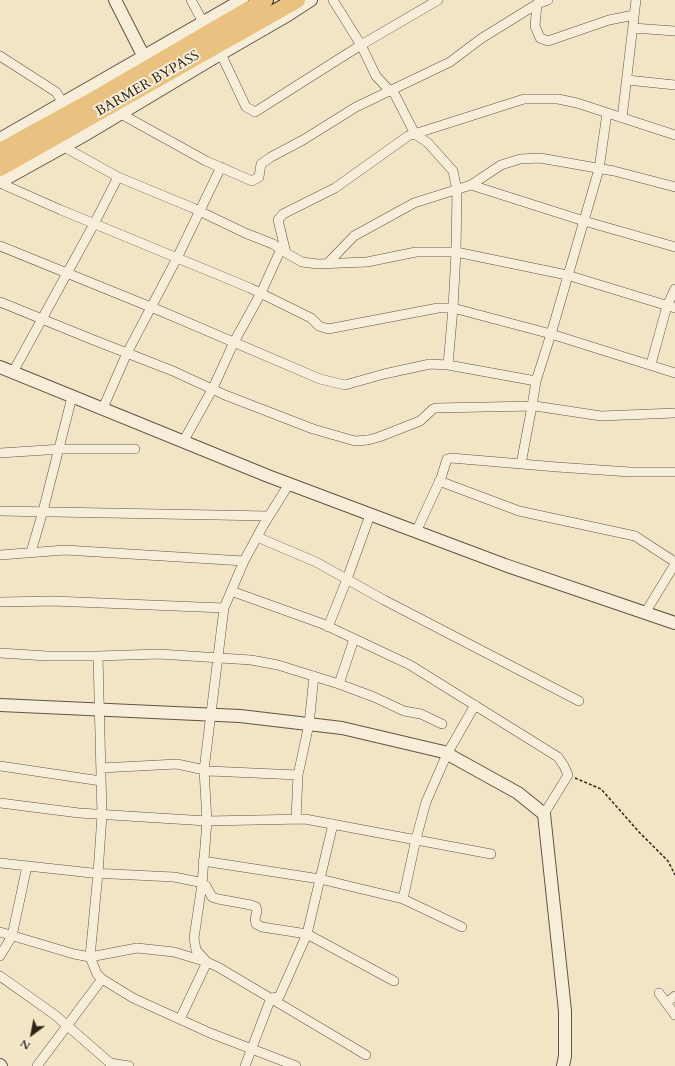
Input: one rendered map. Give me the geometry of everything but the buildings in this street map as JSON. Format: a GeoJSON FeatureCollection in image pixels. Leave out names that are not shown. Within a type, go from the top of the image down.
{"type":"FeatureCollection","features":[{"type":"Feature","properties":{"kind":"highway","name":"BARMER BYPASS"},"geometry":{"type":"LineString","coordinates":[[0,151],[147,62],[266,0]]}},
{"type":"Feature","properties":{"kind":"highway","name":"BARMER BYPASS"},"geometry":{"type":"LineString","coordinates":[[0,168],[305,1]]}},
{"type":"Feature","properties":{"kind":"street"},"geometry":{"type":"LineString","coordinates":[[115,0],[147,62]]}},
{"type":"Feature","properties":{"kind":"street"},"geometry":{"type":"LineString","coordinates":[[191,0],[203,22]]}},
{"type":"Feature","properties":{"kind":"street"},"geometry":{"type":"LineString","coordinates":[[0,139],[63,103],[147,62],[203,22],[242,0]]}},
{"type":"Feature","properties":{"kind":"street"},"geometry":{"type":"LineString","coordinates":[[333,0],[361,46],[376,76],[389,90],[394,93],[415,134],[428,142],[453,172],[457,190],[456,252],[448,365]]}},
{"type":"Feature","properties":{"kind":"street"},"geometry":{"type":"LineString","coordinates":[[221,54],[246,107],[255,112],[438,0]]}},
{"type":"Feature","properties":{"kind":"street"},"geometry":{"type":"LineString","coordinates":[[622,118],[636,0]]}},
{"type":"Feature","properties":{"kind":"street"},"geometry":{"type":"LineString","coordinates":[[0,182],[121,114],[288,15],[305,1]]}},
{"type":"Feature","properties":{"kind":"street"},"geometry":{"type":"LineString","coordinates":[[542,2],[535,26],[540,38],[548,41],[609,20],[634,15]]}},
{"type":"Feature","properties":{"kind":"street"},"geometry":{"type":"LineString","coordinates":[[121,114],[206,161],[252,181],[259,176],[261,164],[271,157],[303,140],[356,107],[450,62],[482,38],[542,2]]}},
{"type":"Feature","properties":{"kind":"street"},"geometry":{"type":"LineString","coordinates":[[633,28],[675,31]]}},
{"type":"Feature","properties":{"kind":"street"},"geometry":{"type":"LineString","coordinates":[[0,56],[56,92],[63,103]]}},
{"type":"Feature","properties":{"kind":"street"},"geometry":{"type":"LineString","coordinates":[[627,80],[675,85]]}},
{"type":"Feature","properties":{"kind":"street"},"geometry":{"type":"LineString","coordinates":[[182,442],[213,388],[234,342],[283,251],[278,220],[283,214],[335,188],[408,136],[524,99],[558,99],[577,103],[675,135]]}},
{"type":"Feature","properties":{"kind":"street"},"geometry":{"type":"LineString","coordinates":[[521,464],[536,381],[551,334],[598,169],[607,113]]}},
{"type":"Feature","properties":{"kind":"street"},"geometry":{"type":"LineString","coordinates":[[64,147],[118,177],[273,244],[302,262],[327,264],[367,262],[416,252],[456,252],[567,275],[671,307]]}},
{"type":"Feature","properties":{"kind":"street"},"geometry":{"type":"LineString","coordinates":[[327,264],[354,236],[414,203],[471,185],[501,165],[520,159],[540,158],[614,171],[675,187]]}},
{"type":"Feature","properties":{"kind":"street"},"geometry":{"type":"LineString","coordinates":[[103,408],[127,353],[177,258],[221,167]]}},
{"type":"Feature","properties":{"kind":"street"},"geometry":{"type":"LineString","coordinates":[[13,372],[118,177]]}},
{"type":"Feature","properties":{"kind":"street"},"geometry":{"type":"LineString","coordinates":[[0,182],[94,224],[261,294],[312,318],[319,326],[328,329],[438,308],[453,308],[551,334],[651,364],[675,373]]}},
{"type":"Feature","properties":{"kind":"street"},"geometry":{"type":"LineString","coordinates":[[471,185],[584,221],[675,247]]}},
{"type":"Feature","properties":{"kind":"street"},"geometry":{"type":"LineString","coordinates":[[0,246],[66,274],[151,307],[320,379],[345,385],[430,364],[448,365],[536,381]]}},
{"type":"Feature","properties":{"kind":"street"},"geometry":{"type":"LineString","coordinates":[[651,364],[671,307],[675,289]]}},
{"type":"Feature","properties":{"kind":"street"},"geometry":{"type":"LineString","coordinates":[[0,302],[173,370],[225,395],[313,429],[359,442],[379,437],[420,421],[436,408],[532,406],[602,416],[675,413]]}},
{"type":"Feature","properties":{"kind":"street"},"geometry":{"type":"LineString","coordinates":[[0,367],[72,397],[103,408],[182,442],[370,515],[504,565],[675,623]]}},
{"type":"Feature","properties":{"kind":"street"},"geometry":{"type":"LineString","coordinates":[[31,552],[72,397]]}},
{"type":"Feature","properties":{"kind":"street"},"geometry":{"type":"LineString","coordinates":[[0,453],[59,449],[135,449]]}},
{"type":"Feature","properties":{"kind":"street"},"geometry":{"type":"LineString","coordinates":[[416,532],[447,460],[451,458],[630,472],[675,472]]}},
{"type":"Feature","properties":{"kind":"street"},"geometry":{"type":"LineString","coordinates":[[439,481],[519,511],[635,536],[675,563],[645,613]]}},
{"type":"Feature","properties":{"kind":"street"},"geometry":{"type":"LineString","coordinates":[[207,962],[196,950],[194,938],[202,884],[207,821],[204,770],[224,608],[244,561],[289,484]]}},
{"type":"Feature","properties":{"kind":"street"},"geometry":{"type":"LineString","coordinates":[[0,511],[269,516]]}},
{"type":"Feature","properties":{"kind":"street"},"geometry":{"type":"LineString","coordinates":[[328,627],[370,515]]}},
{"type":"Feature","properties":{"kind":"street"},"geometry":{"type":"LineString","coordinates":[[257,537],[316,562],[579,701]]}},
{"type":"Feature","properties":{"kind":"street"},"geometry":{"type":"LineString","coordinates":[[0,555],[65,550],[244,561]]}},
{"type":"Feature","properties":{"kind":"street"},"geometry":{"type":"LineString","coordinates":[[231,591],[328,627],[410,665],[558,757],[568,775],[544,814],[565,1011],[565,1056],[563,1066]]}},
{"type":"Feature","properties":{"kind":"street"},"geometry":{"type":"LineString","coordinates":[[0,602],[53,601],[224,608]]}},
{"type":"Feature","properties":{"kind":"street"},"geometry":{"type":"LineString","coordinates":[[338,684],[354,639]]}},
{"type":"Feature","properties":{"kind":"street"},"geometry":{"type":"LineString","coordinates":[[0,653],[47,656],[159,654],[251,660],[278,665],[338,684],[374,697],[404,711],[421,714],[442,724]]}},
{"type":"Feature","properties":{"kind":"street"},"geometry":{"type":"LineString","coordinates":[[98,656],[102,815],[90,957],[97,974],[102,979],[133,998],[210,1033],[296,1066]]}},
{"type":"Feature","properties":{"kind":"street"},"geometry":{"type":"LineString","coordinates":[[296,819],[298,775],[309,724],[314,676]]}},
{"type":"Feature","properties":{"kind":"street"},"geometry":{"type":"LineString","coordinates":[[0,705],[56,708],[100,708],[211,714],[342,728],[444,752],[518,793],[544,814]]}},
{"type":"Feature","properties":{"kind":"street"},"geometry":{"type":"LineString","coordinates":[[403,899],[426,802],[447,754],[475,705]]}},
{"type":"Feature","properties":{"kind":"street"},"geometry":{"type":"LineString","coordinates":[[101,768],[177,764],[204,770],[298,775]]}},
{"type":"Feature","properties":{"kind":"street"},"geometry":{"type":"LineString","coordinates":[[0,766],[102,781]]}},
{"type":"Feature","properties":{"kind":"street"},"geometry":{"type":"LineString","coordinates":[[0,803],[102,815],[207,821],[305,819],[491,854]]}},
{"type":"Feature","properties":{"kind":"street"},"geometry":{"type":"LineString","coordinates":[[271,998],[279,997],[307,934],[333,824]]}},
{"type":"Feature","properties":{"kind":"street"},"geometry":{"type":"LineString","coordinates":[[0,862],[98,873],[174,877],[199,882],[206,886],[212,896],[218,899],[256,907],[256,924],[262,927],[307,934],[394,981]]}},
{"type":"Feature","properties":{"kind":"street"},"geometry":{"type":"LineString","coordinates":[[203,862],[320,879],[403,899],[462,927]]}},
{"type":"Feature","properties":{"kind":"street"},"geometry":{"type":"LineString","coordinates":[[0,956],[12,936],[27,866]]}},
{"type":"Feature","properties":{"kind":"street"},"geometry":{"type":"LineString","coordinates":[[0,932],[74,954],[90,957],[137,948],[174,952],[207,962],[271,998],[366,1055]]}},
{"type":"Feature","properties":{"kind":"street"},"geometry":{"type":"LineString","coordinates":[[180,1019],[207,962]]}},
{"type":"Feature","properties":{"kind":"street"},"geometry":{"type":"LineString","coordinates":[[0,976],[68,1026],[111,1065],[129,1066]]}},
{"type":"Feature","properties":{"kind":"street"},"geometry":{"type":"LineString","coordinates":[[38,1066],[102,979]]}},
{"type":"Feature","properties":{"kind":"street"},"geometry":{"type":"LineString","coordinates":[[659,994],[675,1014]]}},
{"type":"Feature","properties":{"kind":"street"},"geometry":{"type":"LineString","coordinates":[[666,1002],[675,996]]}},
{"type":"Feature","properties":{"kind":"street"},"geometry":{"type":"LineString","coordinates":[[245,1066],[271,998]]}},
{"type":"Feature","properties":{"kind":"path"},"geometry":{"type":"LineString","coordinates":[[568,775],[601,789],[668,861],[675,875]]}}]}
